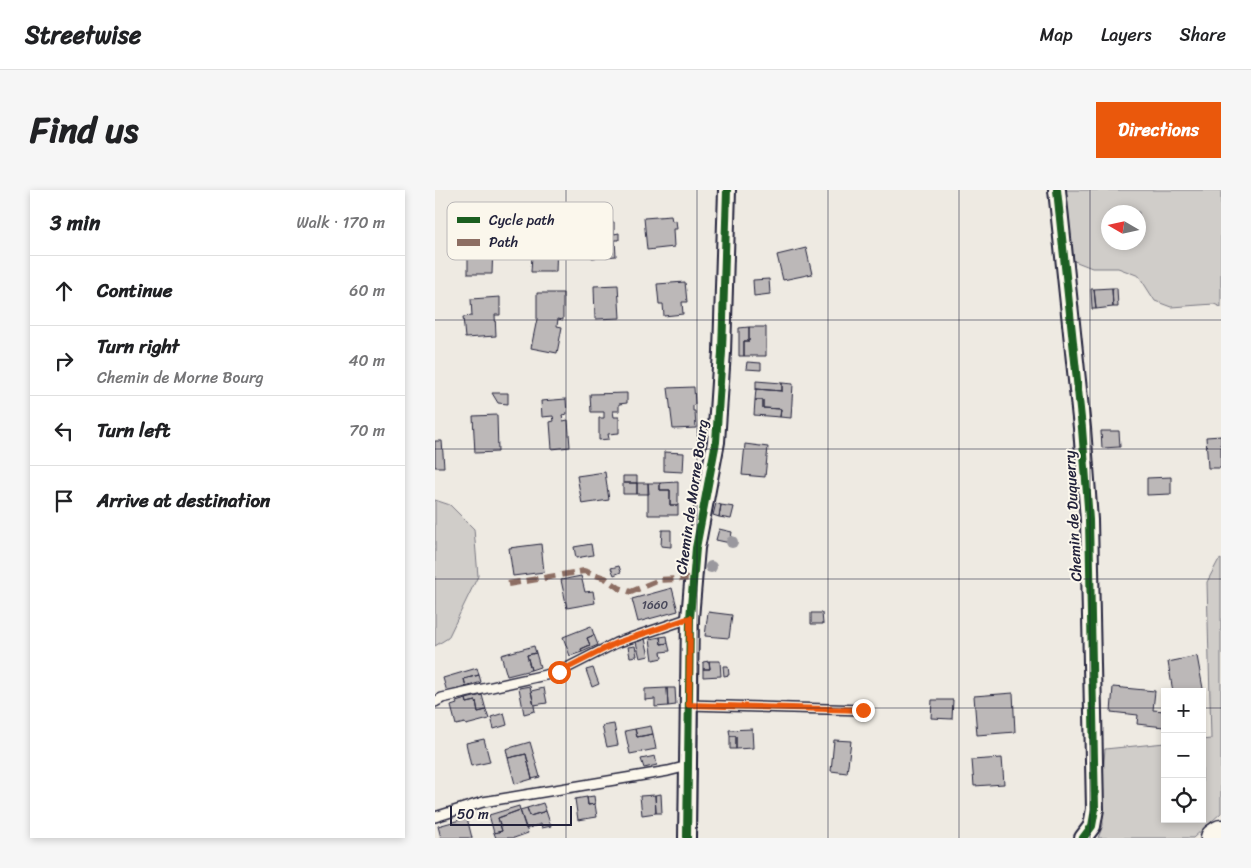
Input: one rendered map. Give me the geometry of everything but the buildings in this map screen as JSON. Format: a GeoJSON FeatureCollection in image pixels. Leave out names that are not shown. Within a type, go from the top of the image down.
{"type":"FeatureCollection","features":[{"type":"Feature","properties":{"kind":"highway"},"geometry":{"type":"LineString","coordinates":[[1215,838],[1221,834]]}},
{"type":"Feature","properties":{"kind":"street","name":"Chemin de Morne Bourg"},"geometry":{"type":"LineString","coordinates":[[687,838],[690,618],[696,548],[716,442],[723,352],[727,190]]}},
{"type":"Feature","properties":{"kind":"street","name":"Chemin de Duquerry"},"geometry":{"type":"LineString","coordinates":[[1057,190],[1082,428],[1089,520],[1095,809],[1092,826],[1083,838]]}},
{"type":"Feature","properties":{"kind":"lane"},"geometry":{"type":"LineString","coordinates":[[435,702],[442,698],[559,672],[616,643],[690,618]]}},
{"type":"Feature","properties":{"kind":"lane"},"geometry":{"type":"LineString","coordinates":[[689,705],[863,710]]}},
{"type":"Feature","properties":{"kind":"lane"},"geometry":{"type":"LineString","coordinates":[[435,817],[483,802],[658,773],[688,766]]}},
{"type":"Feature","properties":{"kind":"shaded area"},"geometry":{"type":"Polygon","coordinates":[[[1057,190],[1221,190],[1221,307],[1214,304],[1171,307],[1155,301],[1139,276],[1118,268],[1092,268],[1064,257],[1057,190]]]}},
{"type":"Feature","properties":{"kind":"shaded area"},"geometry":{"type":"Polygon","coordinates":[[[435,500],[450,505],[474,529],[478,576],[448,638],[435,646],[435,500]]]}},
{"type":"Feature","properties":{"kind":"shaded area"},"geometry":{"type":"Polygon","coordinates":[[[1221,559],[1221,813],[1193,838],[1098,838],[1103,825],[1102,787],[1105,749],[1161,743],[1161,823],[1206,823],[1206,740],[1211,739],[1207,582],[1218,561],[1221,559]]]}},
{"type":"Feature","properties":{"kind":"marked path"},"geometry":{"type":"LineString","coordinates":[[508,584],[584,571],[605,578],[619,588],[631,592],[659,580],[694,578]]}},
{"type":"Feature","properties":{"kind":"cycle path"},"geometry":{"type":"LineString","coordinates":[[687,838],[690,618],[696,548],[716,442],[722,352],[727,190]]}},
{"type":"Feature","properties":{"kind":"cycle path"},"geometry":{"type":"LineString","coordinates":[[1057,190],[1082,428],[1089,520],[1095,809],[1092,826],[1083,838]]}},
{"type":"Feature","properties":{"kind":"route"},"geometry":{"type":"LineString","coordinates":[[559,672],[616,643],[690,618],[689,705],[863,710]]}}]}
